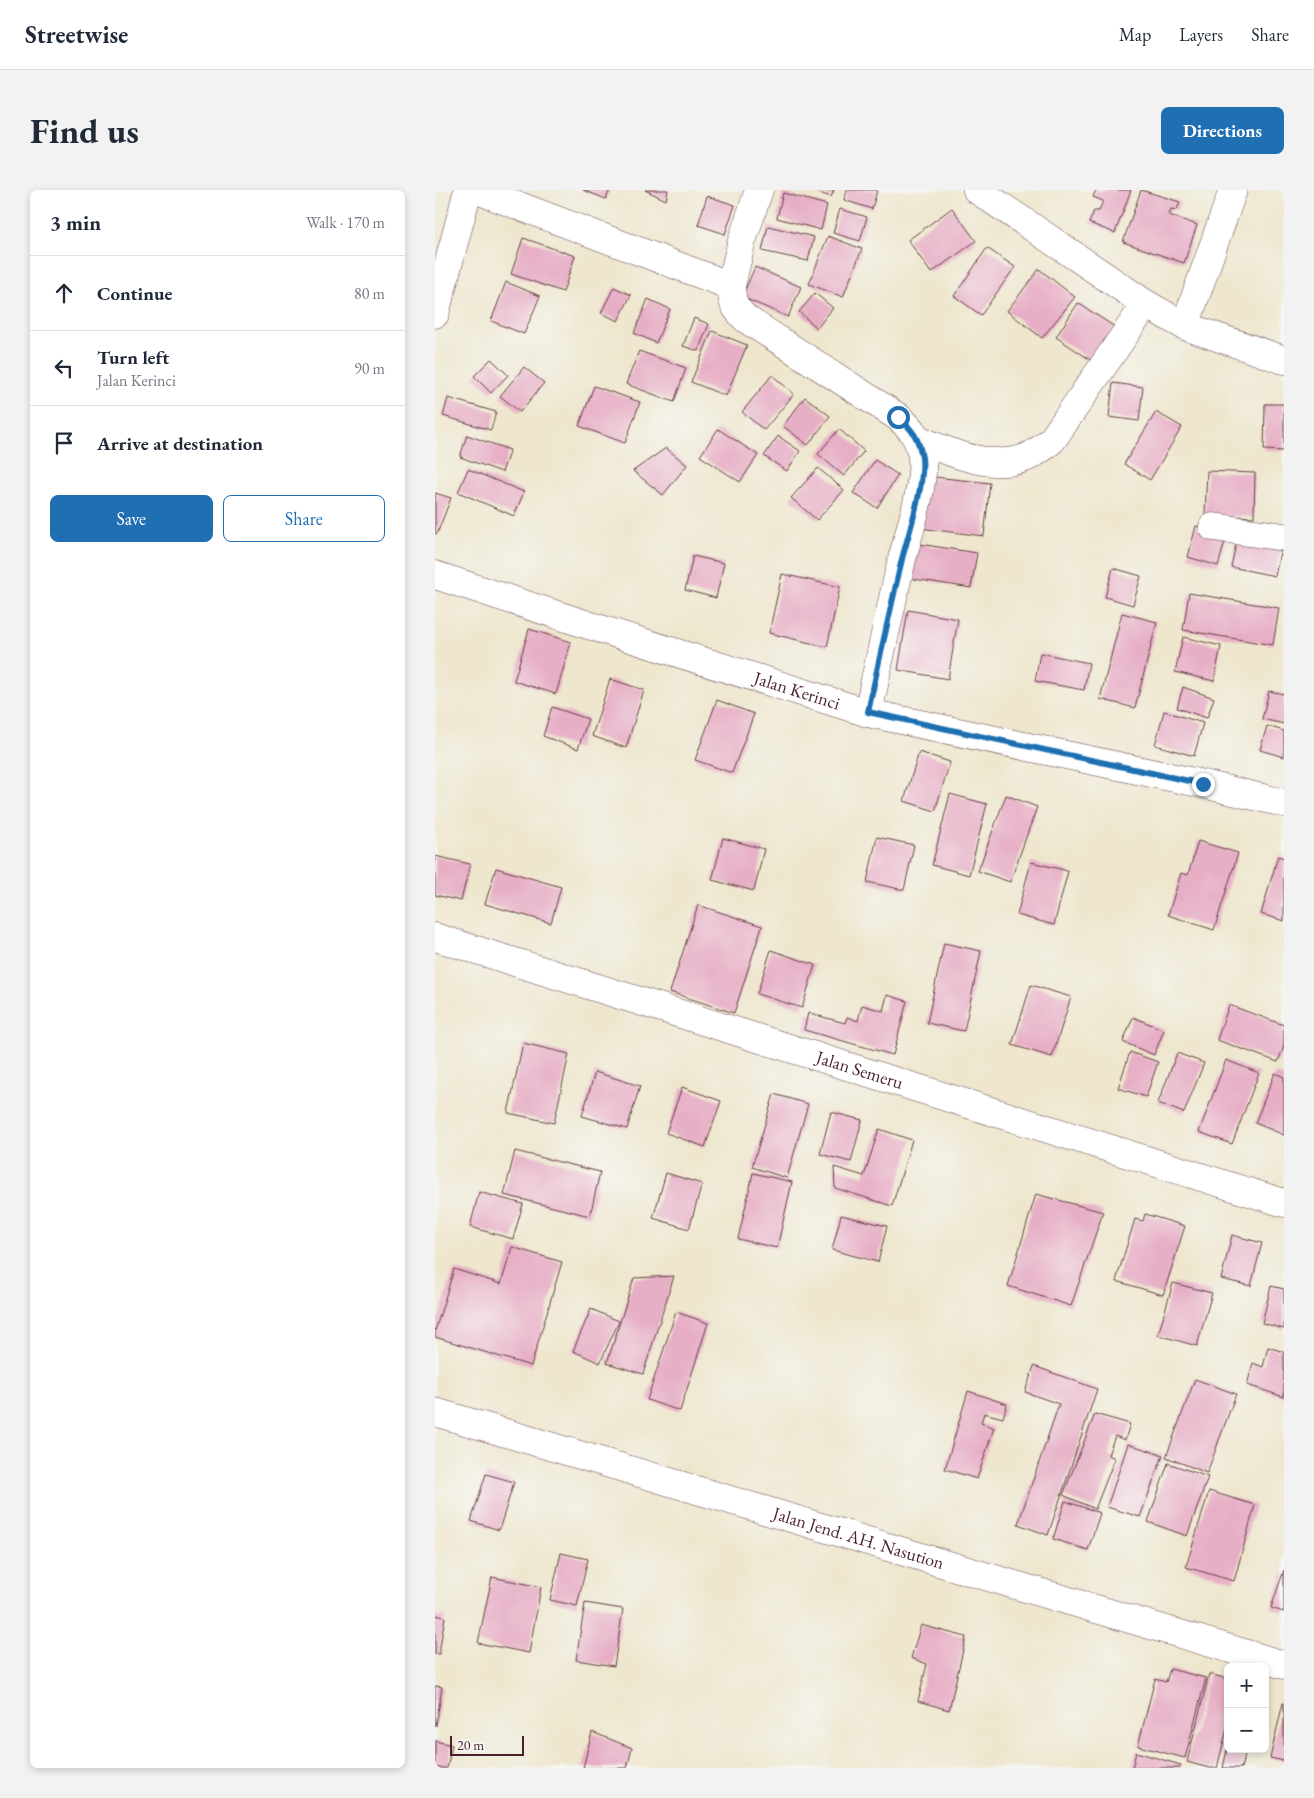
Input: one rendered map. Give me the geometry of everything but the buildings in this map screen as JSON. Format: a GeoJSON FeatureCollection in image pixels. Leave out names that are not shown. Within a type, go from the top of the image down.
{"type":"FeatureCollection","features":[{"type":"Feature","properties":{"kind":"main road"},"geometry":{"type":"LineString","coordinates":[[435,314],[468,190]]}},
{"type":"Feature","properties":{"kind":"main road"},"geometry":{"type":"LineString","coordinates":[[477,190],[731,286]]}},
{"type":"Feature","properties":{"kind":"main road"},"geometry":{"type":"LineString","coordinates":[[759,190],[741,244],[731,286],[732,301],[738,311],[898,417],[918,439],[922,460],[921,481],[868,712]]}},
{"type":"Feature","properties":{"kind":"main road"},"geometry":{"type":"LineString","coordinates":[[977,190],[1146,304],[1185,326],[1284,360]]}},
{"type":"Feature","properties":{"kind":"main road"},"geometry":{"type":"LineString","coordinates":[[1185,326],[1233,190]]}},
{"type":"Feature","properties":{"kind":"main road"},"geometry":{"type":"LineString","coordinates":[[918,439],[955,455],[993,462],[1012,462],[1033,455],[1052,440],[1146,304]]}},
{"type":"Feature","properties":{"kind":"main road"},"geometry":{"type":"LineString","coordinates":[[1213,527],[1284,537]]}},
{"type":"Feature","properties":{"kind":"main road","name":"Jalan Kerinci"},"geometry":{"type":"LineString","coordinates":[[435,574],[594,627],[868,712],[1284,803]]}},
{"type":"Feature","properties":{"kind":"main road","name":"Jalan Semeru"},"geometry":{"type":"LineString","coordinates":[[435,937],[1284,1203]]}},
{"type":"Feature","properties":{"kind":"main road","name":"Jalan Jend. AH. Nasution"},"geometry":{"type":"LineString","coordinates":[[435,1412],[1284,1665]]}},
{"type":"Feature","properties":{"kind":"route"},"geometry":{"type":"LineString","coordinates":[[898,417],[918,439],[922,460],[921,481],[868,712],[1203,784]]}}]}
